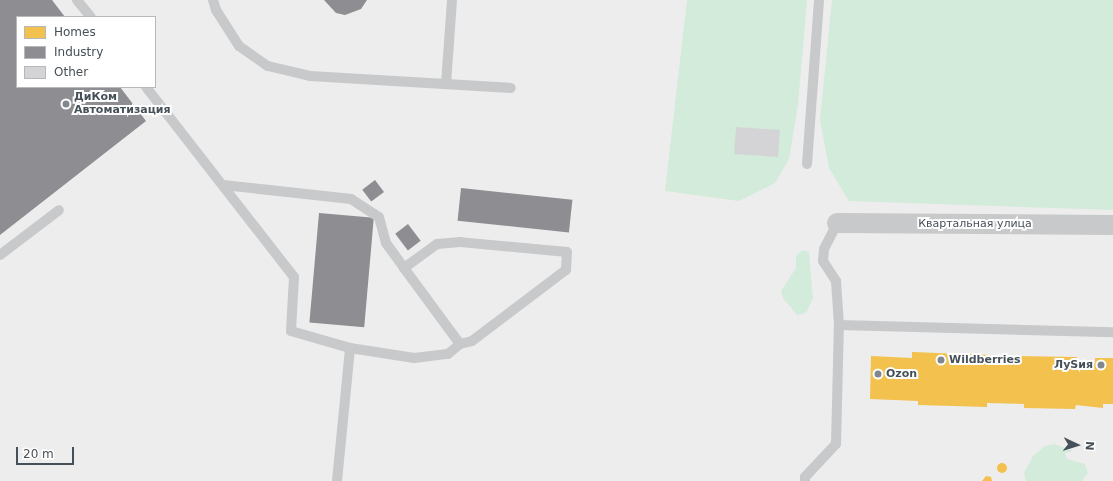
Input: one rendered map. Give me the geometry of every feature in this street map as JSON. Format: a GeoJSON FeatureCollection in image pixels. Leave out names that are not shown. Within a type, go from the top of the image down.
{"type":"FeatureCollection","features":[{"type":"Feature","properties":{"kind":"street","name":"Квартальная улица"},"geometry":{"type":"LineString","coordinates":[[837,223],[1113,225]]}},
{"type":"Feature","properties":{"kind":"lane"},"geometry":{"type":"LineString","coordinates":[[77,0],[90,16]]}},
{"type":"Feature","properties":{"kind":"lane"},"geometry":{"type":"LineString","coordinates":[[214,0],[216,10],[239,46],[268,66],[310,76],[511,88]]}},
{"type":"Feature","properties":{"kind":"lane"},"geometry":{"type":"LineString","coordinates":[[446,84],[452,0]]}},
{"type":"Feature","properties":{"kind":"lane"},"geometry":{"type":"LineString","coordinates":[[807,164],[820,0]]}},
{"type":"Feature","properties":{"kind":"lane"},"geometry":{"type":"LineString","coordinates":[[147,88],[294,277],[291,331],[350,348],[414,358],[448,354],[460,344],[472,340],[566,270],[568,252],[460,242],[437,244],[404,268]]}},
{"type":"Feature","properties":{"kind":"lane"},"geometry":{"type":"LineString","coordinates":[[223,185],[352,199],[379,217],[386,243],[460,344]]}},
{"type":"Feature","properties":{"kind":"lane"},"geometry":{"type":"LineString","coordinates":[[0,255],[59,210]]}},
{"type":"Feature","properties":{"kind":"lane"},"geometry":{"type":"LineString","coordinates":[[805,481],[836,444],[839,325],[836,281],[823,261],[824,249],[837,223]]}},
{"type":"Feature","properties":{"kind":"lane"},"geometry":{"type":"LineString","coordinates":[[839,325],[1113,332]]}},
{"type":"Feature","properties":{"kind":"lane"},"geometry":{"type":"LineString","coordinates":[[338,481],[350,348]]}},
{"type":"Feature","properties":{"kind":"green space"},"geometry":{"type":"Polygon","coordinates":[[[687,0],[807,0],[798,105],[789,159],[775,183],[739,201],[665,191],[687,0]]]}},
{"type":"Feature","properties":{"kind":"green space"},"geometry":{"type":"Polygon","coordinates":[[[832,0],[1113,0],[1113,210],[849,201],[829,168],[820,120],[832,0]]]}},
{"type":"Feature","properties":{"kind":"green space"},"geometry":{"type":"Polygon","coordinates":[[[802,250],[809,252],[813,298],[806,313],[797,315],[783,298],[781,291],[796,268],[796,256],[802,250]]]}},
{"type":"Feature","properties":{"kind":"green space"},"geometry":{"type":"Polygon","coordinates":[[[1054,444],[1073,451],[1065,453],[1067,459],[1085,464],[1088,473],[1082,481],[1026,481],[1024,473],[1033,456],[1045,446],[1054,444]]]}},
{"type":"Feature","properties":{"kind":"building: Homes"},"geometry":{"type":"Polygon","coordinates":[[[912,352],[991,355],[991,360],[1009,360],[1009,356],[1077,357],[1077,362],[1095,363],[1095,358],[1113,358],[1113,404],[1103,404],[1103,408],[1076,405],[1075,409],[1024,408],[1024,404],[987,403],[987,407],[918,405],[918,401],[870,399],[871,356],[912,358],[912,352]]]}},
{"type":"Feature","properties":{"kind":"building: Homes"},"geometry":{"type":"Polygon","coordinates":[[[1000,463],[1004,463],[1006,464],[1006,472],[1000,473],[997,470],[997,466],[1000,463]]]}},
{"type":"Feature","properties":{"kind":"building: Homes"},"geometry":{"type":"Polygon","coordinates":[[[986,476],[991,477],[992,481],[982,481],[986,476]]]}},
{"type":"Feature","properties":{"kind":"building: Industry","name":"ДиКом Автоматизация"},"geometry":{"type":"Polygon","coordinates":[[[0,0],[52,0],[64,16],[16,16],[16,88],[121,88],[146,121],[0,235],[0,0]]]}},
{"type":"Feature","properties":{"kind":"building: Industry"},"geometry":{"type":"Polygon","coordinates":[[[324,0],[367,0],[361,9],[345,15],[336,13],[324,0]]]}},
{"type":"Feature","properties":{"kind":"building: Industry"},"geometry":{"type":"Polygon","coordinates":[[[375,180],[384,192],[371,202],[362,190],[375,180]]]}},
{"type":"Feature","properties":{"kind":"building: Industry"},"geometry":{"type":"Polygon","coordinates":[[[461,188],[572,200],[569,233],[458,221],[461,188]]]}},
{"type":"Feature","properties":{"kind":"building: Industry"},"geometry":{"type":"Polygon","coordinates":[[[319,213],[374,218],[364,327],[309,323],[319,213]]]}},
{"type":"Feature","properties":{"kind":"building: Industry"},"geometry":{"type":"Polygon","coordinates":[[[408,224],[421,241],[408,250],[395,234],[408,224]]]}},
{"type":"Feature","properties":{"kind":"building: Other"},"geometry":{"type":"Polygon","coordinates":[[[736,127],[780,130],[778,157],[734,154],[736,127]]]}},
{"type":"Feature","properties":{"kind":"place","name":"ДиКом Автоматизация"},"geometry":{"type":"Point","coordinates":[66,104]}},
{"type":"Feature","properties":{"kind":"place","name":"Wildberries"},"geometry":{"type":"Point","coordinates":[941,360]}},
{"type":"Feature","properties":{"kind":"place","name":"ЛуSия"},"geometry":{"type":"Point","coordinates":[1101,365]}},
{"type":"Feature","properties":{"kind":"place","name":"Ozon"},"geometry":{"type":"Point","coordinates":[878,374]}}]}
